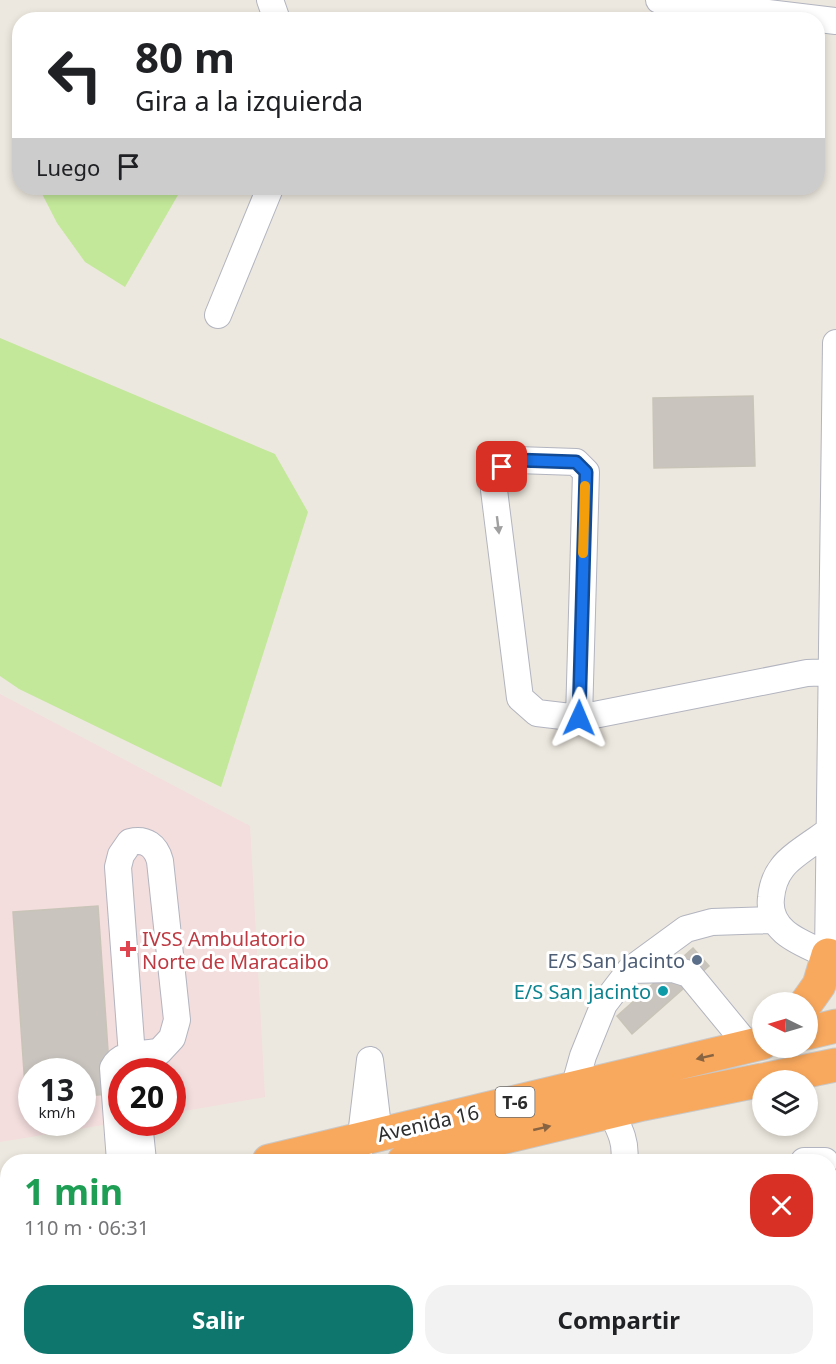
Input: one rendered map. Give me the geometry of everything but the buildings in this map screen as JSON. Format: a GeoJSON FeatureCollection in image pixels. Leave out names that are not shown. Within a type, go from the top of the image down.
{"type":"FeatureCollection","features":[{"type":"Feature","properties":{"kind":"highway"},"geometry":{"type":"LineString","coordinates":[[814,992],[832,966]]}},
{"type":"Feature","properties":{"kind":"highway"},"geometry":{"type":"LineString","coordinates":[[818,1030],[836,1026]]}},
{"type":"Feature","properties":{"kind":"highway","name":"Avenida 16"},"geometry":{"type":"LineString","coordinates":[[298,1154],[752,1046]]}},
{"type":"Feature","properties":{"kind":"highway","name":"Avenida 16"},"geometry":{"type":"LineString","coordinates":[[813,1070],[836,1065]]}},
{"type":"Feature","properties":{"kind":"highway"},"geometry":{"type":"LineString","coordinates":[[818,1080],[836,1089]]}},
{"type":"Feature","properties":{"kind":"highway","name":"Avenida 16"},"geometry":{"type":"LineString","coordinates":[[434,1154],[611,1112],[752,1082]]}},
{"type":"Feature","properties":{"kind":"street"},"geometry":{"type":"LineString","coordinates":[[659,0],[760,12]]}},
{"type":"Feature","properties":{"kind":"street"},"geometry":{"type":"LineString","coordinates":[[218,315],[267,195]]}},
{"type":"Feature","properties":{"kind":"street"},"geometry":{"type":"LineString","coordinates":[[832,966],[829,831],[836,343]]}},
{"type":"Feature","properties":{"kind":"street"},"geometry":{"type":"LineString","coordinates":[[579,718],[586,472],[576,462],[517,460],[502,467],[494,490],[520,698],[537,713],[579,718],[807,673],[832,672]]}},
{"type":"Feature","properties":{"kind":"street"},"geometry":{"type":"LineString","coordinates":[[829,831],[782,866],[773,884],[770,908],[773,920],[783,931],[832,966]]}},
{"type":"Feature","properties":{"kind":"street"},"geometry":{"type":"LineString","coordinates":[[141,841],[154,847],[160,861],[177,1020],[172,1038],[159,1052],[133,1063],[118,867],[121,855],[130,842],[141,841]]}},
{"type":"Feature","properties":{"kind":"street"},"geometry":{"type":"LineString","coordinates":[[574,1088],[583,1056],[604,1004],[630,970],[686,929],[712,922],[773,920]]}},
{"type":"Feature","properties":{"kind":"street"},"geometry":{"type":"LineString","coordinates":[[630,970],[673,969],[690,974],[752,1041]]}},
{"type":"Feature","properties":{"kind":"street"},"geometry":{"type":"LineString","coordinates":[[359,1154],[369,1060],[379,1135]]}},
{"type":"Feature","properties":{"kind":"street"},"geometry":{"type":"LineString","coordinates":[[611,1112],[623,1136],[625,1154]]}},
{"type":"Feature","properties":{"kind":"street"},"geometry":{"type":"LineString","coordinates":[[118,1136],[119,1154]]}},
{"type":"Feature","properties":{"kind":"street"},"geometry":{"type":"LineString","coordinates":[[141,1136],[142,1154]]}},
{"type":"Feature","properties":{"kind":"street"},"geometry":{"type":"LineString","coordinates":[[482,1154],[501,1138]]}},
{"type":"Feature","properties":{"kind":"shaded area","name":"IVSS Ambulatorio Norte de Maracaibo"},"geometry":{"type":"Polygon","coordinates":[[[0,694],[250,826],[265,1097],[186,1111],[186,1058],[108,1058],[108,1124],[96,1126],[96,1058],[18,1058],[18,1136],[36,1136],[0,1142],[0,694]]]}},
{"type":"Feature","properties":{"kind":"green space"},"geometry":{"type":"Polygon","coordinates":[[[43,195],[178,195],[125,287],[85,262],[57,223],[43,195]]]}},
{"type":"Feature","properties":{"kind":"green space"},"geometry":{"type":"Polygon","coordinates":[[[0,338],[275,454],[308,512],[221,787],[19,689],[0,676],[0,338]]]}},
{"type":"Feature","properties":{"kind":"slow traffic"},"geometry":{"type":"LineString","coordinates":[[583,553],[585,486]]}},
{"type":"Feature","properties":{"kind":"place","name":"IVSS Ambulatorio Norte de Maracaibo"},"geometry":{"type":"Point","coordinates":[128,949]}},
{"type":"Feature","properties":{"kind":"place","name":"E/S San Jacinto"},"geometry":{"type":"Point","coordinates":[697,960]}},
{"type":"Feature","properties":{"kind":"place","name":"E/S San jacinto"},"geometry":{"type":"Point","coordinates":[663,991]}},
{"type":"Feature","properties":{"kind":"route"},"geometry":{"type":"LineString","coordinates":[[502,467],[517,460],[576,462],[586,472],[579,718]]}}]}
